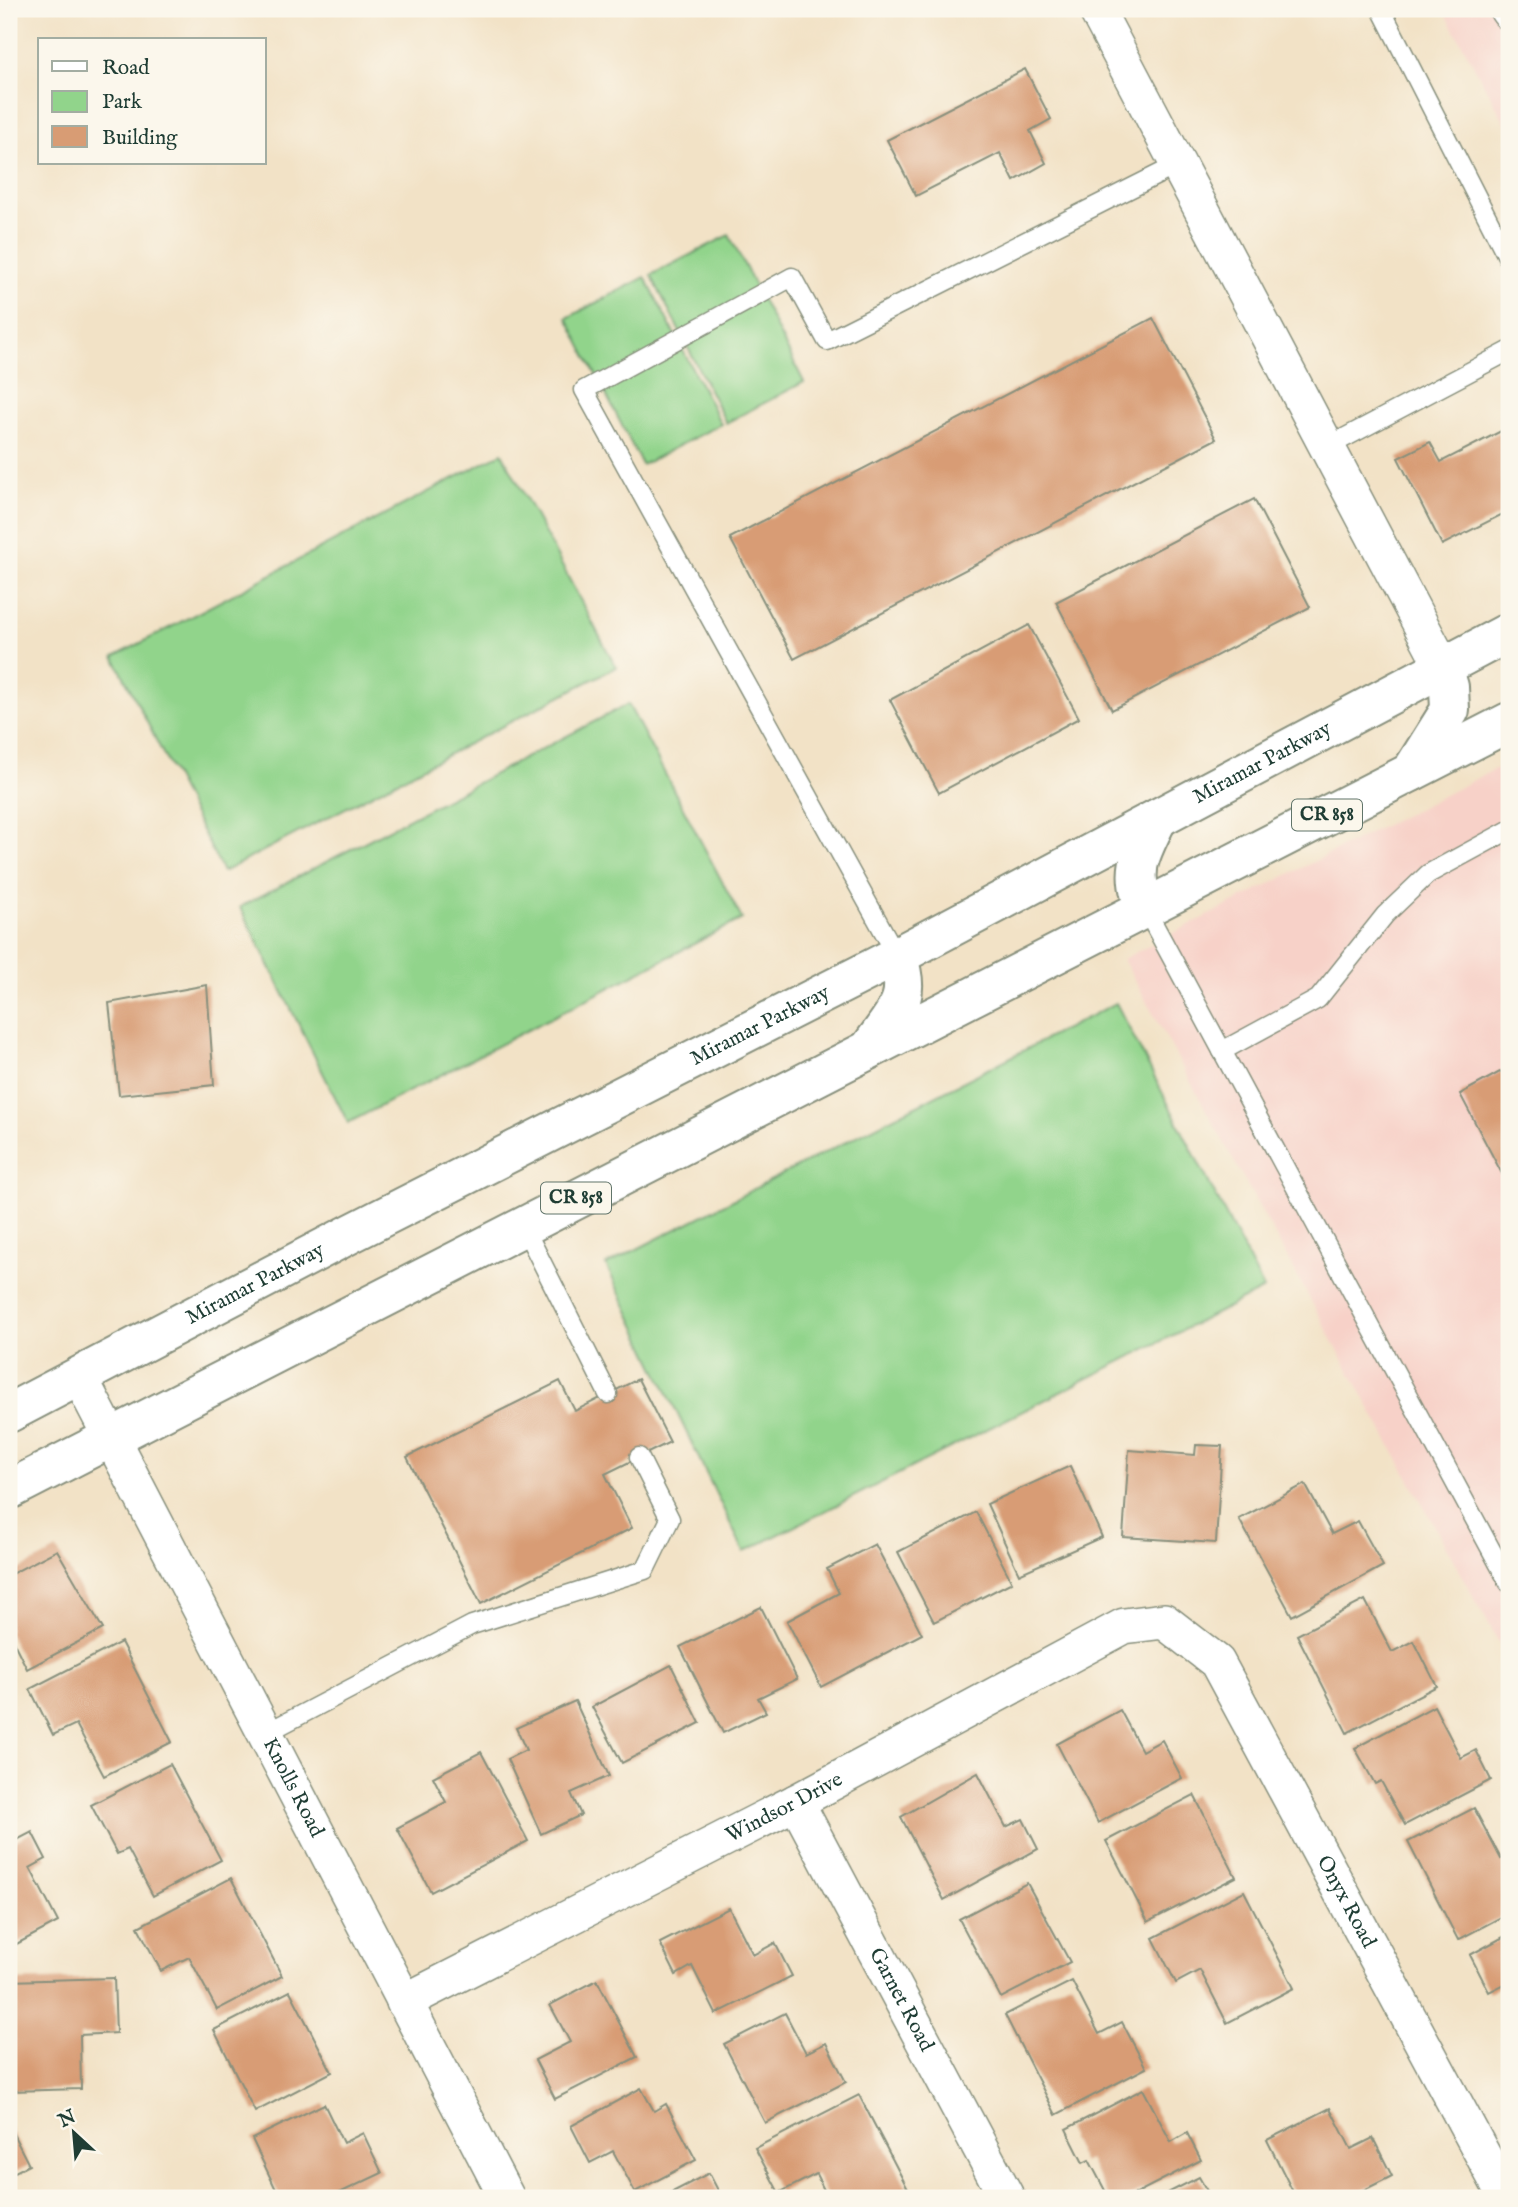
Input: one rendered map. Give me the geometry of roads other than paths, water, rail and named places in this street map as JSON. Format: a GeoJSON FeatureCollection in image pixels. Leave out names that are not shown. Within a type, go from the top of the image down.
{"type":"FeatureCollection","features":[{"type":"Feature","properties":{"kind":"main road","name":"Miramar Parkway"},"geometry":{"type":"LineString","coordinates":[[9,1413],[897,956],[1509,632]]}},
{"type":"Feature","properties":{"kind":"main road"},"geometry":{"type":"LineString","coordinates":[[1411,772],[1450,710],[1449,687],[1443,667]]}},
{"type":"Feature","properties":{"kind":"main road","name":"CR 858"},"geometry":{"type":"LineString","coordinates":[[9,1490],[1509,722]]}},
{"type":"Feature","properties":{"kind":"main road"},"geometry":{"type":"LineString","coordinates":[[1144,908],[1136,887],[1140,856],[1158,818]]}},
{"type":"Feature","properties":{"kind":"main road"},"geometry":{"type":"LineString","coordinates":[[869,1049],[900,1006],[906,980],[897,956]]}},
{"type":"Feature","properties":{"kind":"street"},"geometry":{"type":"LineString","coordinates":[[1096,9],[1443,667]]}},
{"type":"Feature","properties":{"kind":"street","name":"Knolls Road"},"geometry":{"type":"LineString","coordinates":[[79,1376],[507,2198]]}},
{"type":"Feature","properties":{"kind":"street","name":"Windsor Drive"},"geometry":{"type":"LineString","coordinates":[[404,2002],[796,1801],[1124,1626],[1164,1621]]}},
{"type":"Feature","properties":{"kind":"street","name":"Onyx Road"},"geometry":{"type":"LineString","coordinates":[[1164,1621],[1217,1662],[1506,2198]]}},
{"type":"Feature","properties":{"kind":"street","name":"Garnet Road"},"geometry":{"type":"LineString","coordinates":[[796,1801],[1007,2198]]}},
{"type":"Feature","properties":{"kind":"lane"},"geometry":{"type":"LineString","coordinates":[[1381,9],[1509,260]]}},
{"type":"Feature","properties":{"kind":"lane"},"geometry":{"type":"LineString","coordinates":[[897,956],[584,390],[792,277],[827,341],[1178,164]]}},
{"type":"Feature","properties":{"kind":"lane"},"geometry":{"type":"LineString","coordinates":[[1327,447],[1509,351]]}},
{"type":"Feature","properties":{"kind":"lane"},"geometry":{"type":"LineString","coordinates":[[1222,1051],[1318,999],[1385,915],[1428,874],[1509,830]]}},
{"type":"Feature","properties":{"kind":"lane"},"geometry":{"type":"LineString","coordinates":[[1144,908],[1509,1583]]}},
{"type":"Feature","properties":{"kind":"lane"},"geometry":{"type":"LineString","coordinates":[[523,1225],[608,1395]]}},
{"type":"Feature","properties":{"kind":"lane"},"geometry":{"type":"LineString","coordinates":[[264,1734],[472,1625],[645,1570],[670,1519],[639,1457]]}}]}
